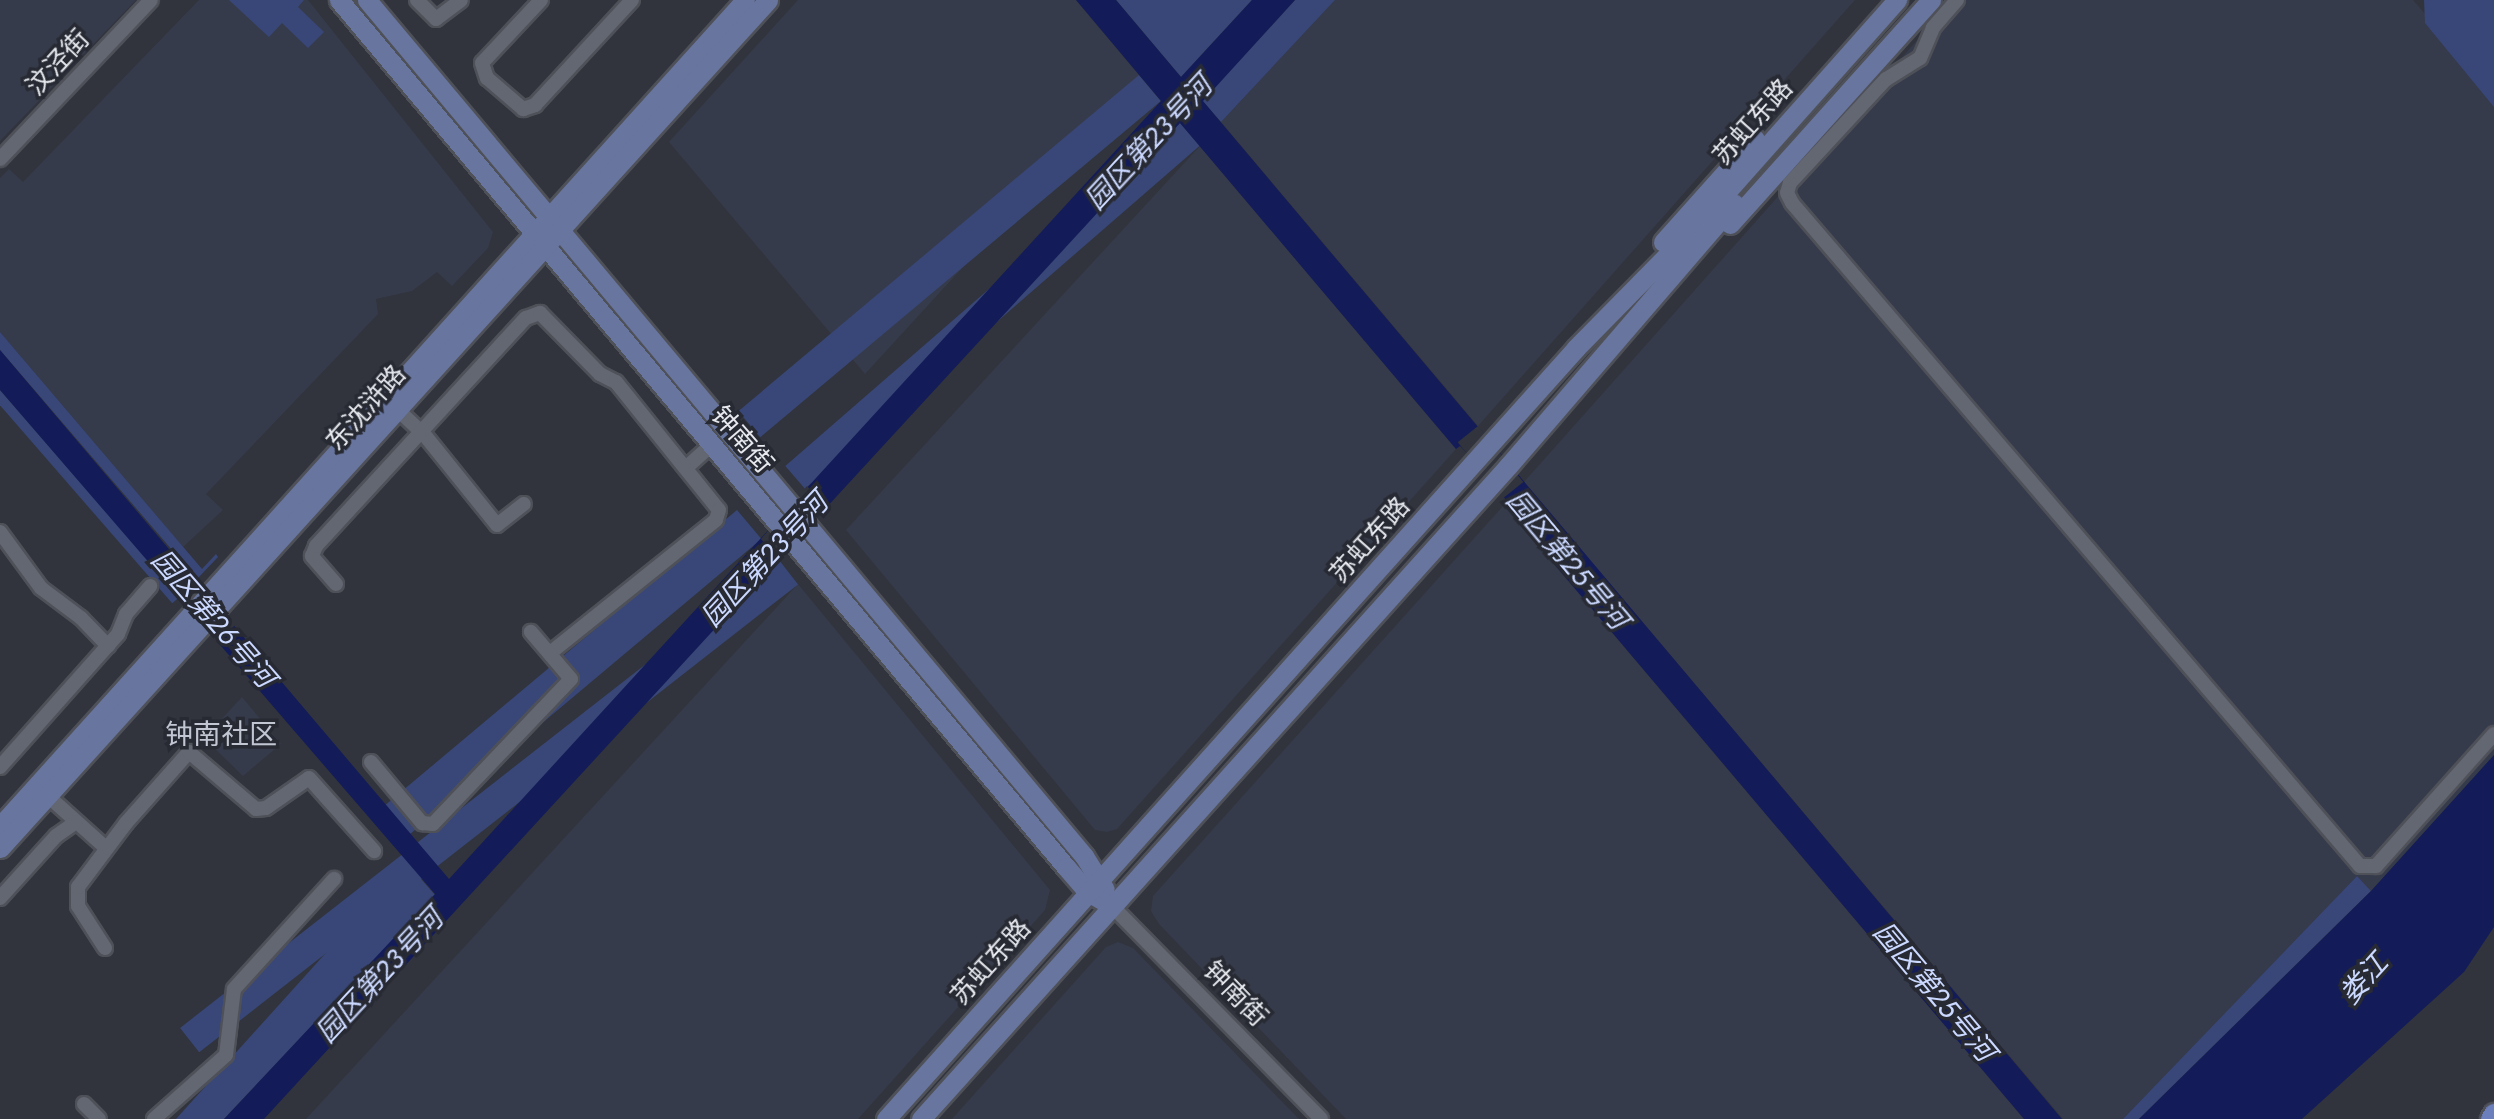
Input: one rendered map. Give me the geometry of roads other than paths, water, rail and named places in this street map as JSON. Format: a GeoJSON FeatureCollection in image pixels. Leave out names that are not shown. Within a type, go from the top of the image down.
{"type":"FeatureCollection","features":[{"type":"Feature","properties":{"kind":"highway"},"geometry":{"type":"LineString","coordinates":[[2491,1119],[2494,1114]]}},
{"type":"Feature","properties":{"kind":"main road","name":"钟南街"},"geometry":{"type":"LineString","coordinates":[[339,0],[539,243],[1088,892],[1112,906]]}},
{"type":"Feature","properties":{"kind":"main road","name":"钟南街"},"geometry":{"type":"LineString","coordinates":[[367,0],[1101,877],[1112,906]]}},
{"type":"Feature","properties":{"kind":"main road","name":"东沈浒路"},"geometry":{"type":"LineString","coordinates":[[215,601],[399,411],[745,0]]}},
{"type":"Feature","properties":{"kind":"main road","name":"东沈浒路"},"geometry":{"type":"LineString","coordinates":[[554,225],[768,0]]}},
{"type":"Feature","properties":{"kind":"main road"},"geometry":{"type":"LineString","coordinates":[[1576,348],[1601,310],[1880,0]]}},
{"type":"Feature","properties":{"kind":"main road","name":"苏虹东路"},"geometry":{"type":"LineString","coordinates":[[886,1119],[1576,348],[1698,224],[1897,0]]}},
{"type":"Feature","properties":{"kind":"main road","name":"苏虹东路"},"geometry":{"type":"LineString","coordinates":[[921,1119],[1510,465],[1912,0]]}},
{"type":"Feature","properties":{"kind":"main road"},"geometry":{"type":"LineString","coordinates":[[1688,262],[1711,245],[1931,0]]}},
{"type":"Feature","properties":{"kind":"main road","name":"东沈浒路"},"geometry":{"type":"LineString","coordinates":[[0,848],[48,796],[198,620],[539,243]]}},
{"type":"Feature","properties":{"kind":"main road","name":"东沈浒路"},"geometry":{"type":"LineString","coordinates":[[0,826],[198,620]]}},
{"type":"Feature","properties":{"kind":"street","name":"汶泾街"},"geometry":{"type":"LineString","coordinates":[[0,159],[151,0]]}},
{"type":"Feature","properties":{"kind":"street"},"geometry":{"type":"LineString","coordinates":[[417,0],[436,19],[461,0]]}},
{"type":"Feature","properties":{"kind":"street"},"geometry":{"type":"LineString","coordinates":[[541,0],[484,59],[481,68],[486,78],[523,109],[535,105],[632,0]]}},
{"type":"Feature","properties":{"kind":"street"},"geometry":{"type":"LineString","coordinates":[[1957,0],[1933,28],[1920,58],[1886,79],[1790,183],[1787,193],[1791,203],[2360,866],[2375,866],[2494,733]]}},
{"type":"Feature","properties":{"kind":"street"},"geometry":{"type":"LineString","coordinates":[[336,583],[315,561],[312,551],[526,318],[540,313],[600,374],[616,382],[688,466],[717,505],[716,520],[550,653]]}},
{"type":"Feature","properties":{"kind":"street"},"geometry":{"type":"LineString","coordinates":[[399,411],[423,433],[497,525],[524,504]]}},
{"type":"Feature","properties":{"kind":"street"},"geometry":{"type":"LineString","coordinates":[[688,466],[711,445]]}},
{"type":"Feature","properties":{"kind":"street"},"geometry":{"type":"LineString","coordinates":[[0,531],[41,588],[73,611],[108,646]]}},
{"type":"Feature","properties":{"kind":"street"},"geometry":{"type":"LineString","coordinates":[[0,767],[108,646],[126,614],[150,586]]}},
{"type":"Feature","properties":{"kind":"street"},"geometry":{"type":"LineString","coordinates":[[371,762],[422,823],[433,824],[571,679],[531,632]]}},
{"type":"Feature","properties":{"kind":"street"},"geometry":{"type":"LineString","coordinates":[[106,948],[83,916],[77,893],[106,848],[189,752],[256,809],[266,808],[309,778],[374,851]]}},
{"type":"Feature","properties":{"kind":"street"},"geometry":{"type":"LineString","coordinates":[[48,796],[106,848]]}},
{"type":"Feature","properties":{"kind":"street"},"geometry":{"type":"LineString","coordinates":[[0,898],[56,836],[76,822]]}},
{"type":"Feature","properties":{"kind":"street"},"geometry":{"type":"LineString","coordinates":[[154,1119],[226,1055],[234,989],[334,879]]}},
{"type":"Feature","properties":{"kind":"street","name":"钟南街"},"geometry":{"type":"LineString","coordinates":[[1112,906],[1321,1119]]}},
{"type":"Feature","properties":{"kind":"street"},"geometry":{"type":"LineString","coordinates":[[84,1104],[100,1119]]}},
{"type":"Feature","properties":{"kind":"water"},"geometry":{"type":"Polygon","coordinates":[[[1076,0],[1116,0],[1181,77],[1252,0],[1295,0],[1203,101],[2062,1119],[2024,1119],[1504,505],[1507,501],[1464,450],[1460,446],[1456,449],[1180,123],[264,1119],[224,1119],[435,894],[0,390],[0,350],[449,879],[1161,101],[1076,0]]]}},
{"type":"Feature","properties":{"kind":"water","name":"娄江"},"geometry":{"type":"Polygon","coordinates":[[[2494,755],[2494,927],[2464,972],[2302,1119],[2139,1119],[2371,891],[2494,755]]]}},
{"type":"Feature","properties":{"kind":"district","name":"钟南社区"},"geometry":{"type":"Point","coordinates":[221,735]}},
{"type":"Feature","properties":{"kind":"water label","name":"园区第23号河"},"geometry":{"type":"Point","coordinates":[1149,143]}},
{"type":"Feature","properties":{"kind":"water label","name":"园区第23号河"},"geometry":{"type":"Point","coordinates":[765,560]}},
{"type":"Feature","properties":{"kind":"water label","name":"园区第25号河"},"geometry":{"type":"Point","coordinates":[1567,560]}},
{"type":"Feature","properties":{"kind":"water label","name":"园区第26号河"},"geometry":{"type":"Point","coordinates":[213,619]}},
{"type":"Feature","properties":{"kind":"water label","name":"园区第23号河"},"geometry":{"type":"Point","coordinates":[380,976]}},
{"type":"Feature","properties":{"kind":"water label","name":"园区第25号河"},"geometry":{"type":"Point","coordinates":[1934,992]}}]}
